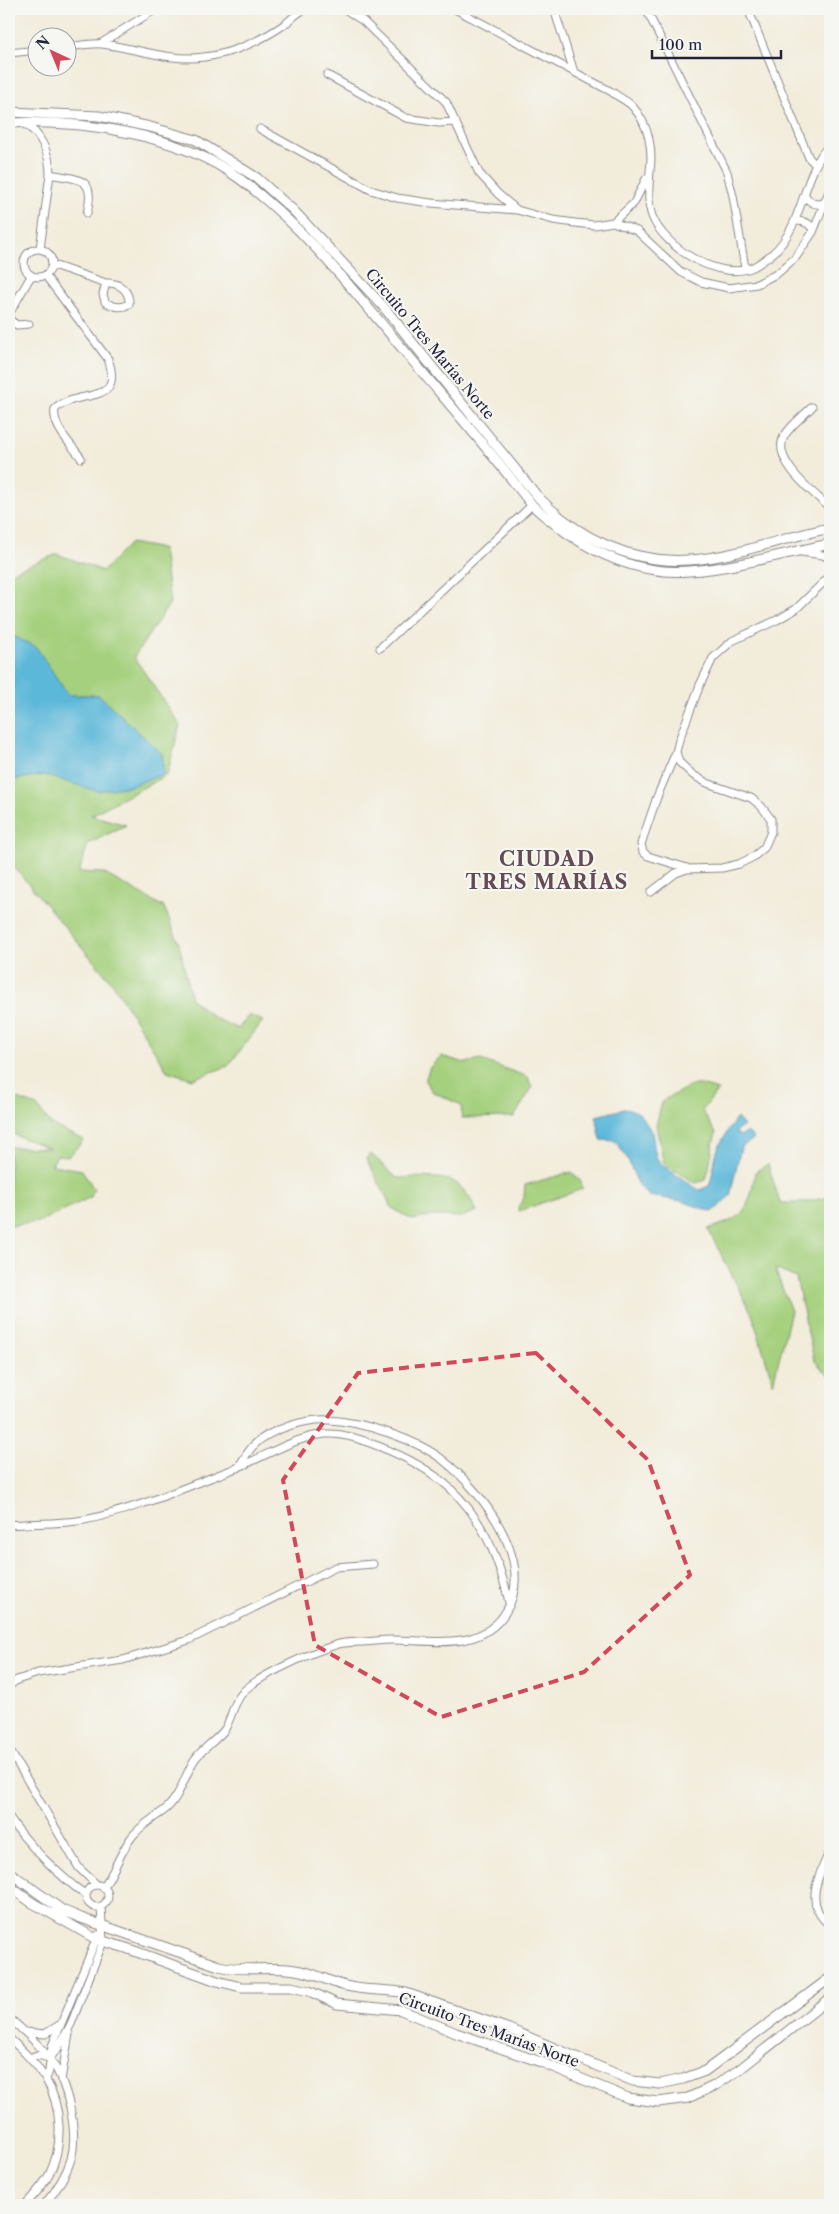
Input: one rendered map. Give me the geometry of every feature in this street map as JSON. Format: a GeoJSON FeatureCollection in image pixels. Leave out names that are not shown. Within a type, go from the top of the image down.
{"type":"FeatureCollection","features":[{"type":"Feature","properties":{"kind":"street"},"geometry":{"type":"LineString","coordinates":[[100,44],[156,9]]}},
{"type":"Feature","properties":{"kind":"street"},"geometry":{"type":"LineString","coordinates":[[78,46],[100,44],[176,58],[203,58],[222,54],[254,42],[285,24],[299,11],[306,9]]}},
{"type":"Feature","properties":{"kind":"street"},"geometry":{"type":"LineString","coordinates":[[455,9],[574,72],[633,106],[643,122],[651,144],[651,169],[648,189],[653,218],[675,246],[703,264],[731,270],[752,267],[772,253],[796,221],[816,165],[830,144]]}},
{"type":"Feature","properties":{"kind":"street"},"geometry":{"type":"LineString","coordinates":[[554,9],[574,72]]}},
{"type":"Feature","properties":{"kind":"street"},"geometry":{"type":"LineString","coordinates":[[646,9],[727,172],[745,268]]}},
{"type":"Feature","properties":{"kind":"street"},"geometry":{"type":"LineString","coordinates":[[748,9],[809,158],[816,165]]}},
{"type":"Feature","properties":{"kind":"street"},"geometry":{"type":"LineString","coordinates":[[348,10],[363,21],[446,102],[479,173],[498,194],[517,210]]}},
{"type":"Feature","properties":{"kind":"street"},"geometry":{"type":"LineString","coordinates":[[9,53],[28,51]]}},
{"type":"Feature","properties":{"kind":"street"},"geometry":{"type":"LineString","coordinates":[[327,75],[406,118],[439,123],[456,122]]}},
{"type":"Feature","properties":{"kind":"street","name":"Circuito Tres Marías Norte"},"geometry":{"type":"LineString","coordinates":[[9,112],[98,116],[150,127],[196,140],[257,178],[293,210],[382,305],[538,497],[555,514],[594,539],[622,552],[656,560],[690,560],[733,552],[830,528]]}},
{"type":"Feature","properties":{"kind":"street","name":"Circuito Tres Marías Norte"},"geometry":{"type":"LineString","coordinates":[[9,123],[54,123],[125,133],[168,144],[219,166],[239,178],[271,204],[332,266],[372,311],[532,505],[587,548],[634,566],[664,571],[689,571],[830,544]]}},
{"type":"Feature","properties":{"kind":"street"},"geometry":{"type":"LineString","coordinates":[[20,123],[27,125],[38,137],[46,150],[50,162],[40,249]]}},
{"type":"Feature","properties":{"kind":"street"},"geometry":{"type":"LineString","coordinates":[[260,129],[371,190],[397,198],[431,203],[517,210],[560,221],[594,225],[613,222],[624,214],[641,192],[651,169]]}},
{"type":"Feature","properties":{"kind":"street"},"geometry":{"type":"LineString","coordinates":[[50,174],[86,184],[90,189],[91,198],[87,213]]}},
{"type":"Feature","properties":{"kind":"street"},"geometry":{"type":"LineString","coordinates":[[613,222],[637,231],[681,272],[700,282],[729,288],[757,284],[778,273],[796,257],[812,232],[830,189]]}},
{"type":"Feature","properties":{"kind":"street"},"geometry":{"type":"LineString","coordinates":[[805,196],[813,204],[823,203]]}},
{"type":"Feature","properties":{"kind":"street"},"geometry":{"type":"LineString","coordinates":[[796,221],[808,223],[812,228],[812,232]]}},
{"type":"Feature","properties":{"kind":"street"},"geometry":{"type":"LineString","coordinates":[[40,249],[48,252],[52,258],[53,265],[45,275],[38,278],[31,276],[24,267],[24,259],[30,251],[40,249]]}},
{"type":"Feature","properties":{"kind":"street"},"geometry":{"type":"LineString","coordinates":[[53,265],[106,283]]}},
{"type":"Feature","properties":{"kind":"street"},"geometry":{"type":"LineString","coordinates":[[45,275],[108,359],[114,379],[101,394],[65,402],[54,409],[54,416],[60,430],[81,458]]}},
{"type":"Feature","properties":{"kind":"street"},"geometry":{"type":"LineString","coordinates":[[29,324],[17,325],[10,320],[9,314],[31,276]]}},
{"type":"Feature","properties":{"kind":"street"},"geometry":{"type":"LineString","coordinates":[[372,311],[382,305]]}},
{"type":"Feature","properties":{"kind":"street"},"geometry":{"type":"LineString","coordinates":[[812,407],[785,435],[781,445],[782,457],[803,483],[830,508]]}},
{"type":"Feature","properties":{"kind":"street"},"geometry":{"type":"LineString","coordinates":[[380,648],[532,505]]}},
{"type":"Feature","properties":{"kind":"street"},"geometry":{"type":"LineString","coordinates":[[587,548],[594,539]]}},
{"type":"Feature","properties":{"kind":"street"},"geometry":{"type":"LineString","coordinates":[[793,551],[823,555],[830,558]]}},
{"type":"Feature","properties":{"kind":"street"},"geometry":{"type":"LineString","coordinates":[[687,869],[648,856],[643,852],[641,844],[700,685],[713,658],[732,641],[796,609],[830,576]]}},
{"type":"Feature","properties":{"kind":"street"},"geometry":{"type":"LineString","coordinates":[[651,892],[676,873],[687,869],[722,868],[739,864],[753,857],[764,848],[771,832],[771,819],[761,806],[751,798],[707,783],[693,775],[679,762],[676,752]]}},
{"type":"Feature","properties":{"kind":"street"},"geometry":{"type":"LineString","coordinates":[[86,1895],[90,1888],[100,1886],[131,1838],[148,1821],[168,1807],[196,1759],[225,1728],[234,1706],[244,1690],[275,1670],[338,1644],[392,1640],[443,1643],[462,1641],[489,1629],[506,1612],[516,1589],[515,1570],[506,1540],[489,1508],[466,1481],[442,1459],[417,1446],[366,1426],[328,1420],[308,1422],[291,1425],[255,1444],[238,1468]]}},
{"type":"Feature","properties":{"kind":"street"},"geometry":{"type":"LineString","coordinates":[[9,1525],[84,1520],[140,1505],[238,1468],[278,1449],[326,1434],[354,1438],[419,1464],[442,1480],[469,1507],[483,1529],[492,1550],[506,1584],[509,1603]]}},
{"type":"Feature","properties":{"kind":"street"},"geometry":{"type":"LineString","coordinates":[[9,1686],[17,1680],[38,1673],[123,1660],[189,1640],[336,1566],[373,1564]]}},
{"type":"Feature","properties":{"kind":"street"},"geometry":{"type":"LineString","coordinates":[[9,1749],[79,1868],[108,1894],[107,1901],[101,1906],[94,1906],[88,1902],[86,1895],[71,1884],[17,1829],[9,1817]]}},
{"type":"Feature","properties":{"kind":"street"},"geometry":{"type":"LineString","coordinates":[[830,1851],[818,1876],[815,1895],[819,1916],[830,1925]]}},
{"type":"Feature","properties":{"kind":"street","name":"Circuito Tres Marías Norte"},"geometry":{"type":"LineString","coordinates":[[9,1872],[62,1910],[103,1926],[231,1969],[294,1969],[314,1973],[342,1985],[364,1990],[389,1990],[406,1993],[509,2029],[633,2080],[660,2084],[683,2079],[705,2071],[830,1978]]}},
{"type":"Feature","properties":{"kind":"street","name":"Circuito Tres Marías Norte"},"geometry":{"type":"LineString","coordinates":[[9,1886],[31,1902],[99,1941],[126,1948],[228,1985],[291,1987],[309,1991],[337,2004],[355,2007],[386,2007],[401,2010],[456,2033],[541,2062],[628,2098],[658,2102],[688,2098],[716,2085],[740,2069],[830,1998]]}},
{"type":"Feature","properties":{"kind":"street"},"geometry":{"type":"LineString","coordinates":[[46,2079],[50,2058],[58,2048],[99,1941],[103,1926],[101,1906]]}},
{"type":"Feature","properties":{"kind":"street"},"geometry":{"type":"LineString","coordinates":[[9,2018],[50,2058],[70,2103],[73,2137],[71,2158],[57,2189],[44,2205]]}},
{"type":"Feature","properties":{"kind":"street"},"geometry":{"type":"LineString","coordinates":[[24,2032],[45,2034],[67,2023]]}},
{"type":"Feature","properties":{"kind":"street"},"geometry":{"type":"LineString","coordinates":[[61,2080],[67,2023]]}},
{"type":"Feature","properties":{"kind":"street"},"geometry":{"type":"LineString","coordinates":[[9,2038],[30,2058],[46,2079],[56,2104],[60,2126],[57,2154],[49,2175],[25,2205]]}},
{"type":"Feature","properties":{"kind":"street"},"geometry":{"type":"LineString","coordinates":[[30,2058],[37,2055],[50,2058]]}},
{"type":"Feature","properties":{"kind":"highlighted area"},"geometry":{"type":"Polygon","coordinates":[[[536,1353],[648,1460],[690,1575],[584,1672],[441,1717],[315,1645],[283,1480],[358,1373],[536,1353]]]}},
{"type":"Feature","properties":{"kind":"green space"},"geometry":{"type":"Polygon","coordinates":[[[130,543],[163,549],[170,603],[134,657],[180,725],[167,775],[91,815],[126,825],[88,844],[79,872],[103,873],[164,907],[179,943],[191,999],[215,1018],[238,1029],[249,1015],[263,1021],[228,1066],[193,1079],[167,1071],[113,984],[9,861],[9,573],[57,554],[103,571],[130,543]]]}},
{"type":"Feature","properties":{"kind":"green space"},"geometry":{"type":"Polygon","coordinates":[[[441,1056],[465,1063],[481,1060],[528,1077],[532,1088],[514,1117],[462,1118],[461,1105],[433,1092],[425,1081],[430,1067],[441,1056]]]}},
{"type":"Feature","properties":{"kind":"green space"},"geometry":{"type":"Polygon","coordinates":[[[692,1085],[701,1085],[718,1090],[702,1111],[716,1133],[706,1180],[696,1183],[664,1164],[656,1126],[662,1101],[692,1085]]]}},
{"type":"Feature","properties":{"kind":"green space"},"geometry":{"type":"Polygon","coordinates":[[[9,1096],[37,1106],[50,1124],[84,1140],[69,1156],[57,1155],[52,1165],[82,1170],[94,1189],[91,1197],[39,1222],[9,1226],[9,1147],[50,1148],[9,1133],[9,1096]]]}},
{"type":"Feature","properties":{"kind":"green space"},"geometry":{"type":"Polygon","coordinates":[[[371,1154],[397,1178],[437,1178],[456,1183],[465,1192],[477,1211],[461,1217],[431,1216],[412,1220],[392,1208],[366,1158],[371,1154]]]}},
{"type":"Feature","properties":{"kind":"green space"},"geometry":{"type":"Polygon","coordinates":[[[768,1164],[780,1203],[798,1203],[830,1197],[830,1377],[814,1360],[796,1278],[775,1269],[791,1311],[773,1383],[752,1314],[708,1229],[731,1221],[744,1211],[748,1204],[755,1172],[768,1164]]]}},
{"type":"Feature","properties":{"kind":"green space"},"geometry":{"type":"Polygon","coordinates":[[[572,1172],[581,1182],[582,1189],[519,1211],[518,1207],[524,1198],[525,1185],[572,1172]]]}},
{"type":"Feature","properties":{"kind":"water"},"geometry":{"type":"Polygon","coordinates":[[[9,634],[36,647],[68,695],[99,695],[162,754],[164,774],[131,786],[97,791],[44,775],[9,780],[9,634]]]}},
{"type":"Feature","properties":{"kind":"water"},"geometry":{"type":"Polygon","coordinates":[[[627,1108],[639,1113],[652,1132],[656,1157],[662,1165],[699,1190],[709,1186],[717,1150],[737,1118],[744,1126],[735,1132],[740,1136],[748,1132],[754,1139],[741,1147],[730,1196],[713,1212],[681,1201],[649,1196],[639,1186],[627,1158],[615,1141],[601,1140],[596,1116],[627,1108]]]}},
{"type":"Feature","properties":{"kind":"district","name":"CIUDAD TRES MARÍAS"},"geometry":{"type":"Point","coordinates":[547,870]}}]}
